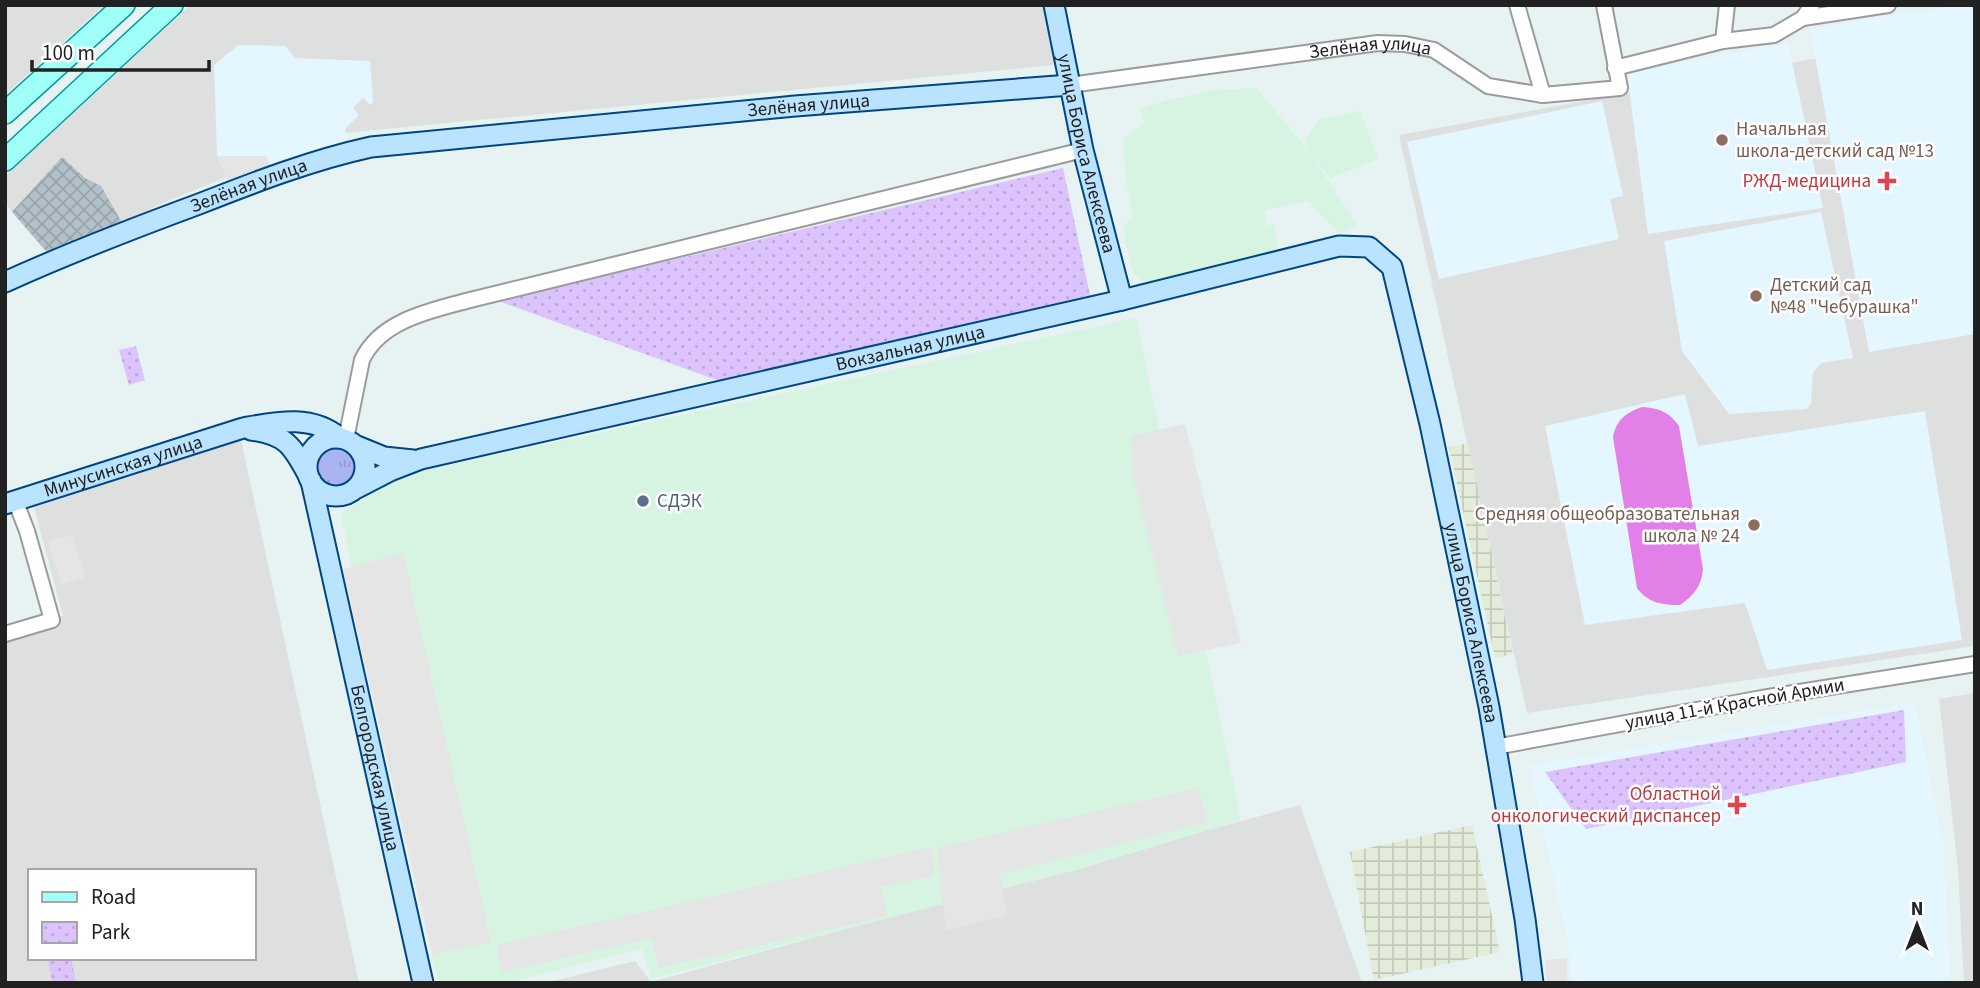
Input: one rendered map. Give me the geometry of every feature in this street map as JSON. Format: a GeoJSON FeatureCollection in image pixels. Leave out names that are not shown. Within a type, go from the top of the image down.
{"type":"FeatureCollection","features":[{"type":"Feature","properties":{"kind":"main road"},"geometry":{"type":"LineString","coordinates":[[5,113],[124,5]]}},
{"type":"Feature","properties":{"kind":"main road"},"geometry":{"type":"LineString","coordinates":[[5,160],[173,5]]}},
{"type":"Feature","properties":{"kind":"main road","name":"улица Бориса Алексеева"},"geometry":{"type":"LineString","coordinates":[[1054,5],[1083,150],[1122,300]]}},
{"type":"Feature","properties":{"kind":"main road","name":"Зелёная улица"},"geometry":{"type":"LineString","coordinates":[[5,282],[129,230],[332,156],[393,143],[702,117],[795,106],[1070,85]]}},
{"type":"Feature","properties":{"kind":"main road","name":"Вокзальная улица"},"geometry":{"type":"LineString","coordinates":[[353,491],[390,471],[421,459],[1122,300],[1339,246],[1369,247],[1392,267]]}},
{"type":"Feature","properties":{"kind":"main road","name":"улица Бориса Алексеева"},"geometry":{"type":"LineString","coordinates":[[1392,267],[1483,673],[1525,919],[1533,983]]}},
{"type":"Feature","properties":{"kind":"main road","name":"Минусинская улица"},"geometry":{"type":"LineString","coordinates":[[10,502],[243,428],[274,422],[296,421],[320,426],[348,441]]}},
{"type":"Feature","properties":{"kind":"main road"},"geometry":{"type":"LineString","coordinates":[[243,428],[268,432],[285,440],[296,452],[309,478],[325,494],[337,496],[353,491],[364,477],[366,464],[348,441],[326,439],[314,448],[308,461],[309,478]]}},
{"type":"Feature","properties":{"kind":"main road","name":"Вокзальная улица"},"geometry":{"type":"LineString","coordinates":[[348,441],[393,459],[421,459]]}},
{"type":"Feature","properties":{"kind":"main road","name":"Белгородская улица"},"geometry":{"type":"LineString","coordinates":[[309,478],[423,983]]}},
{"type":"Feature","properties":{"kind":"main road","name":"Белгородская улица"},"geometry":{"type":"LineString","coordinates":[[326,554],[330,516],[338,503],[353,491]]}},
{"type":"Feature","properties":{"kind":"street"},"geometry":{"type":"LineString","coordinates":[[1517,5],[1543,95]]}},
{"type":"Feature","properties":{"kind":"street"},"geometry":{"type":"LineString","coordinates":[[1604,5],[1615,68],[1723,41],[1774,35],[1803,18],[1888,5]]}},
{"type":"Feature","properties":{"kind":"street"},"geometry":{"type":"LineString","coordinates":[[1723,41],[1727,5]]}},
{"type":"Feature","properties":{"kind":"street"},"geometry":{"type":"LineString","coordinates":[[1803,18],[1812,5]]}},
{"type":"Feature","properties":{"kind":"street","name":"Зелёная улица"},"geometry":{"type":"LineString","coordinates":[[1070,85],[1378,43],[1405,44],[1434,50],[1488,86],[1543,95],[1620,88],[1615,68]]}},
{"type":"Feature","properties":{"kind":"street"},"geometry":{"type":"LineString","coordinates":[[348,441],[362,360],[367,348],[377,338],[414,316],[1083,150]]}},
{"type":"Feature","properties":{"kind":"street"},"geometry":{"type":"LineString","coordinates":[[5,634],[52,620],[27,531],[10,502]]}},
{"type":"Feature","properties":{"kind":"street","name":"улица 11-й Красной Армии"},"geometry":{"type":"LineString","coordinates":[[1495,747],[1775,696],[1975,664]]}},
{"type":"Feature","properties":{"kind":"shaded area"},"geometry":{"type":"Polygon","coordinates":[[[5,5],[104,5],[5,95],[5,5]]]}},
{"type":"Feature","properties":{"kind":"shaded area"},"geometry":{"type":"Polygon","coordinates":[[[191,5],[1044,5],[1054,65],[333,134],[165,202],[51,258],[5,203],[5,176],[191,5]]]}},
{"type":"Feature","properties":{"kind":"shaded area"},"geometry":{"type":"Polygon","coordinates":[[[1975,5],[1975,334],[1869,352],[1810,29],[1975,5]]]}},
{"type":"Feature","properties":{"kind":"shaded area"},"geometry":{"type":"Polygon","coordinates":[[[1975,29],[1975,646],[1527,713],[1399,135],[1975,29]]]}},
{"type":"Feature","properties":{"kind":"shaded area","name":"Начальная школа-детский сад №13"},"geometry":{"type":"Polygon","coordinates":[[[1788,43],[1823,208],[1648,234],[1627,73],[1788,43]]]}},
{"type":"Feature","properties":{"kind":"shaded area"},"geometry":{"type":"Polygon","coordinates":[[[238,45],[285,46],[295,58],[370,61],[373,102],[370,105],[363,98],[353,108],[359,115],[345,129],[348,137],[271,166],[265,157],[217,156],[214,65],[238,45]]]}},
{"type":"Feature","properties":{"kind":"shaded area"},"geometry":{"type":"Polygon","coordinates":[[[1256,88],[1307,149],[1305,141],[1318,120],[1360,111],[1378,159],[1330,178],[1311,155],[1357,224],[1340,234],[1308,201],[1265,210],[1266,225],[1275,225],[1277,249],[1244,262],[1144,281],[1134,274],[1130,264],[1123,227],[1133,217],[1126,180],[1124,139],[1145,124],[1141,109],[1167,100],[1216,90],[1256,88]]]}},
{"type":"Feature","properties":{"kind":"shaded area"},"geometry":{"type":"Polygon","coordinates":[[[1602,101],[1623,196],[1610,199],[1619,239],[1439,279],[1407,142],[1602,101]]]}},
{"type":"Feature","properties":{"kind":"shaded area"},"geometry":{"type":"Polygon","coordinates":[[[217,156],[266,156],[271,166],[228,182],[217,156]]]}},
{"type":"Feature","properties":{"kind":"shaded area"},"geometry":{"type":"Polygon","coordinates":[[[62,157],[85,178],[101,186],[121,221],[52,258],[12,212],[62,157]]]}},
{"type":"Feature","properties":{"kind":"shaded area","name":"Детский сад №48 \"Чебурашка\""},"geometry":{"type":"Polygon","coordinates":[[[1821,212],[1853,358],[1821,363],[1813,373],[1811,403],[1807,409],[1729,414],[1682,351],[1664,241],[1821,212]]]}},
{"type":"Feature","properties":{"kind":"shaded area"},"geometry":{"type":"Polygon","coordinates":[[[1136,318],[1241,820],[1077,870],[651,979],[642,949],[507,983],[438,983],[341,514],[397,476],[1136,318]]]}},
{"type":"Feature","properties":{"kind":"shaded area","name":"Средняя общеобразовательная школа № 24"},"geometry":{"type":"Polygon","coordinates":[[[1685,394],[1698,446],[1925,411],[1962,640],[1767,670],[1745,603],[1585,625],[1545,426],[1685,394]]]}},
{"type":"Feature","properties":{"kind":"shaded area"},"geometry":{"type":"Polygon","coordinates":[[[1642,407],[1663,412],[1679,426],[1703,569],[1696,590],[1680,605],[1656,602],[1637,588],[1613,437],[1623,418],[1642,407]]]}},
{"type":"Feature","properties":{"kind":"shaded area"},"geometry":{"type":"Polygon","coordinates":[[[1185,424],[1241,643],[1178,656],[1134,480],[1131,436],[1185,424]]]}},
{"type":"Feature","properties":{"kind":"shaded area"},"geometry":{"type":"Polygon","coordinates":[[[241,440],[359,983],[5,983],[5,630],[63,616],[34,507],[208,446],[241,440]]]}},
{"type":"Feature","properties":{"kind":"shaded area"},"geometry":{"type":"Polygon","coordinates":[[[1468,443],[1513,654],[1495,658],[1449,447],[1468,443]]]}},
{"type":"Feature","properties":{"kind":"shaded area"},"geometry":{"type":"Polygon","coordinates":[[[71,535],[85,577],[61,585],[48,542],[71,535]]]}},
{"type":"Feature","properties":{"kind":"shaded area"},"geometry":{"type":"Polygon","coordinates":[[[403,553],[491,942],[432,955],[343,569],[403,553]]]}},
{"type":"Feature","properties":{"kind":"shaded area"},"geometry":{"type":"Polygon","coordinates":[[[1975,693],[1975,983],[1964,983],[1958,868],[1939,699],[1975,693]]]}},
{"type":"Feature","properties":{"kind":"shaded area","name":"Областной онкологический диспансер"},"geometry":{"type":"Polygon","coordinates":[[[1915,702],[1943,844],[1951,983],[1570,983],[1569,950],[1530,766],[1915,702]]]}},
{"type":"Feature","properties":{"kind":"shaded area"},"geometry":{"type":"Polygon","coordinates":[[[1198,788],[1208,822],[1000,874],[1007,915],[946,930],[937,848],[1198,788]]]}},
{"type":"Feature","properties":{"kind":"shaded area"},"geometry":{"type":"Polygon","coordinates":[[[1300,805],[1362,983],[545,983],[635,961],[651,982],[1300,805]]]}},
{"type":"Feature","properties":{"kind":"shaded area"},"geometry":{"type":"Polygon","coordinates":[[[1472,825],[1500,952],[1374,980],[1350,852],[1472,825]]]}},
{"type":"Feature","properties":{"kind":"shaded area"},"geometry":{"type":"Polygon","coordinates":[[[931,847],[935,876],[880,887],[888,916],[659,968],[652,938],[502,972],[497,945],[931,847]]]}},
{"type":"Feature","properties":{"kind":"shaded area"},"geometry":{"type":"Polygon","coordinates":[[[1567,958],[1567,983],[1546,983],[1546,960],[1567,958]]]}},
{"type":"Feature","properties":{"kind":"green space"},"geometry":{"type":"Polygon","coordinates":[[[1063,168],[1090,295],[725,383],[498,301],[1063,168]]]}},
{"type":"Feature","properties":{"kind":"green space"},"geometry":{"type":"Polygon","coordinates":[[[136,346],[145,380],[129,385],[119,350],[136,346]]]}},
{"type":"Feature","properties":{"kind":"green space"},"geometry":{"type":"Polygon","coordinates":[[[335,446],[350,452],[356,467],[350,482],[335,488],[320,482],[314,467],[320,452],[335,446]]]}},
{"type":"Feature","properties":{"kind":"green space"},"geometry":{"type":"Polygon","coordinates":[[[1904,710],[1906,762],[1586,829],[1545,772],[1904,710]]]}},
{"type":"Feature","properties":{"kind":"green space"},"geometry":{"type":"Polygon","coordinates":[[[47,960],[71,960],[76,983],[53,983],[47,960]]]}},
{"type":"Feature","properties":{"kind":"place","name":"Начальная школа-детский сад №13"},"geometry":{"type":"Point","coordinates":[1722,140]}},
{"type":"Feature","properties":{"kind":"place","name":"РЖД-медицина"},"geometry":{"type":"Point","coordinates":[1887,181]}},
{"type":"Feature","properties":{"kind":"place","name":"Детский сад №48 \"Чебурашка\""},"geometry":{"type":"Point","coordinates":[1756,296]}},
{"type":"Feature","properties":{"kind":"place","name":"СДЭК"},"geometry":{"type":"Point","coordinates":[643,501]}},
{"type":"Feature","properties":{"kind":"place","name":"Средняя общеобразовательная школа № 24"},"geometry":{"type":"Point","coordinates":[1754,525]}},
{"type":"Feature","properties":{"kind":"place","name":"Областной онкологический диспансер"},"geometry":{"type":"Point","coordinates":[1737,805]}}]}
